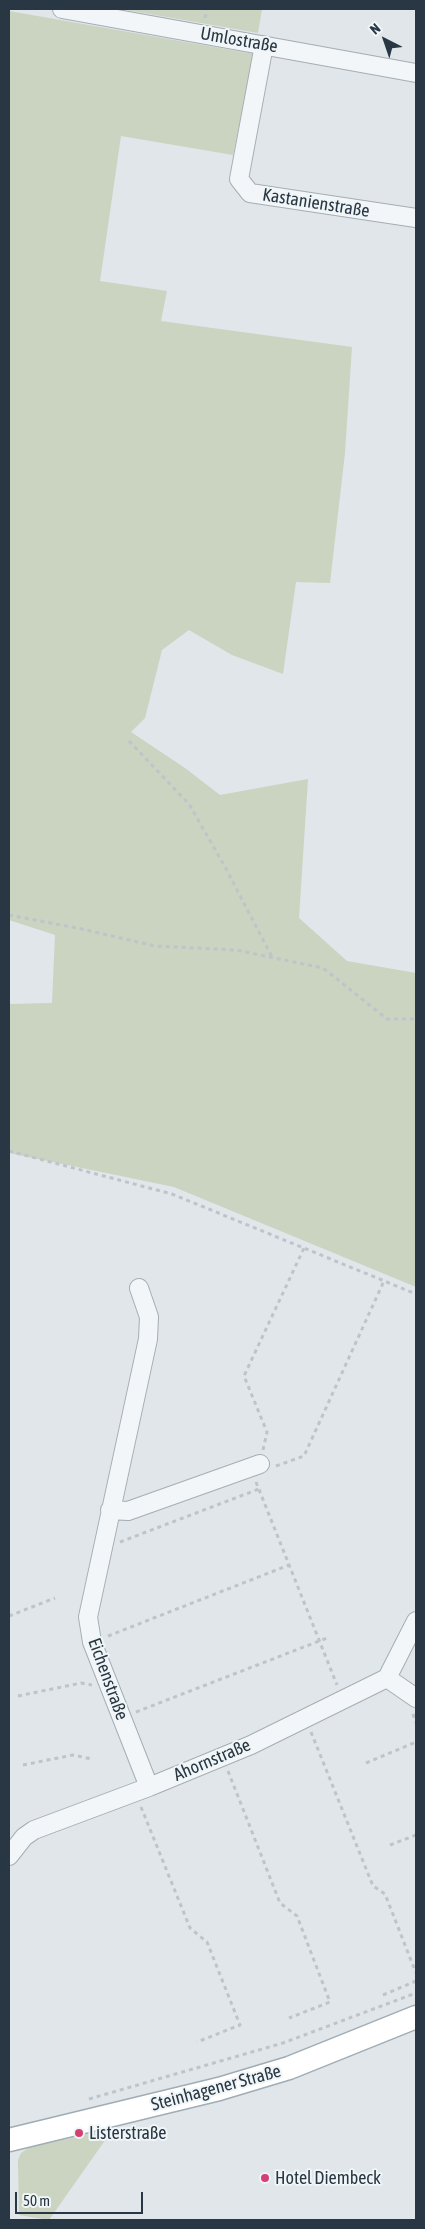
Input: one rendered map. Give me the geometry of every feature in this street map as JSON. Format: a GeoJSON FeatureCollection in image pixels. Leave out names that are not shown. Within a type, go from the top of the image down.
{"type":"FeatureCollection","features":[{"type":"Feature","properties":{"kind":"main road","name":"Steinhagener Straße"},"geometry":{"type":"LineString","coordinates":[[9,2140],[219,2089],[289,2068],[416,2017]]}},
{"type":"Feature","properties":{"kind":"street","name":"Umlostraße"},"geometry":{"type":"LineString","coordinates":[[62,9],[416,73]]}},
{"type":"Feature","properties":{"kind":"street","name":"Kastanienstraße"},"geometry":{"type":"LineString","coordinates":[[264,45],[239,179],[250,193],[416,218]]}},
{"type":"Feature","properties":{"kind":"street","name":"Eichenstraße"},"geometry":{"type":"LineString","coordinates":[[139,1288],[144,1299],[150,1327],[88,1617],[92,1642],[122,1718],[142,1790]]}},
{"type":"Feature","properties":{"kind":"street"},"geometry":{"type":"LineString","coordinates":[[110,1510],[128,1511],[256,1466]]}},
{"type":"Feature","properties":{"kind":"street"},"geometry":{"type":"LineString","coordinates":[[416,1620],[387,1678],[416,1698]]}},
{"type":"Feature","properties":{"kind":"street","name":"Ahornstraße"},"geometry":{"type":"LineString","coordinates":[[9,1856],[24,1837],[34,1830],[142,1790],[222,1756],[306,1718],[387,1678]]}},
{"type":"Feature","properties":{"kind":"path"},"geometry":{"type":"LineString","coordinates":[[129,741],[189,804],[224,865],[272,957]]}},
{"type":"Feature","properties":{"kind":"path"},"geometry":{"type":"LineString","coordinates":[[9,915],[155,946],[236,950],[323,968],[387,1019],[416,1019]]}},
{"type":"Feature","properties":{"kind":"path"},"geometry":{"type":"LineString","coordinates":[[9,1151],[172,1194],[416,1294]]}},
{"type":"Feature","properties":{"kind":"path"},"geometry":{"type":"LineString","coordinates":[[304,1248],[244,1376],[267,1432],[256,1466],[259,1489],[342,1700]]}},
{"type":"Feature","properties":{"kind":"path"},"geometry":{"type":"LineString","coordinates":[[256,1466],[278,1467],[304,1456],[384,1281]]}},
{"type":"Feature","properties":{"kind":"path"},"geometry":{"type":"LineString","coordinates":[[102,1549],[259,1489]]}},
{"type":"Feature","properties":{"kind":"path"},"geometry":{"type":"LineString","coordinates":[[92,1642],[289,1565]]}},
{"type":"Feature","properties":{"kind":"path"},"geometry":{"type":"LineString","coordinates":[[9,1616],[56,1598]]}},
{"type":"Feature","properties":{"kind":"path"},"geometry":{"type":"LineString","coordinates":[[122,1718],[327,1638]]}},
{"type":"Feature","properties":{"kind":"path"},"geometry":{"type":"LineString","coordinates":[[18,1696],[80,1683],[110,1689]]}},
{"type":"Feature","properties":{"kind":"path"},"geometry":{"type":"LineString","coordinates":[[306,1718],[373,1886],[385,1894],[416,1972]]}},
{"type":"Feature","properties":{"kind":"path"},"geometry":{"type":"LineString","coordinates":[[366,1763],[416,1742]]}},
{"type":"Feature","properties":{"kind":"path"},"geometry":{"type":"LineString","coordinates":[[23,1765],[73,1755],[92,1759]]}},
{"type":"Feature","properties":{"kind":"path"},"geometry":{"type":"LineString","coordinates":[[222,1756],[280,1903],[297,1916],[330,2002],[289,2018]]}},
{"type":"Feature","properties":{"kind":"path"},"geometry":{"type":"LineString","coordinates":[[142,1790],[190,1928],[207,1942],[240,2025],[196,2042]]}},
{"type":"Feature","properties":{"kind":"path"},"geometry":{"type":"LineString","coordinates":[[390,1845],[416,1834]]}},
{"type":"Feature","properties":{"kind":"path"},"geometry":{"type":"LineString","coordinates":[[383,1995],[416,1981]]}},
{"type":"Feature","properties":{"kind":"path"},"geometry":{"type":"LineString","coordinates":[[84,2100],[283,2043],[416,1993]]}},
{"type":"Feature","properties":{"kind":"green space"},"geometry":{"type":"Polygon","coordinates":[[[121,9],[262,9],[258,33],[121,9]]]}},
{"type":"Feature","properties":{"kind":"green space"},"geometry":{"type":"Polygon","coordinates":[[[9,11],[254,54],[233,155],[121,136],[100,281],[167,291],[161,321],[352,347],[345,453],[330,583],[296,582],[283,674],[232,655],[189,630],[162,650],[145,718],[131,732],[185,768],[220,795],[308,779],[299,918],[347,961],[416,973],[416,1287],[174,1187],[9,1153],[9,1004],[52,1003],[55,935],[9,920],[9,11]]]}},
{"type":"Feature","properties":{"kind":"green space"},"geometry":{"type":"Polygon","coordinates":[[[113,2129],[49,2220],[19,2215],[18,2160],[21,2153],[30,2147],[113,2129]]]}},
{"type":"Feature","properties":{"kind":"place","name":"Listerstraße"},"geometry":{"type":"Point","coordinates":[79,2133]}},
{"type":"Feature","properties":{"kind":"place","name":"Hotel Diembeck"},"geometry":{"type":"Point","coordinates":[265,2178]}}]}
